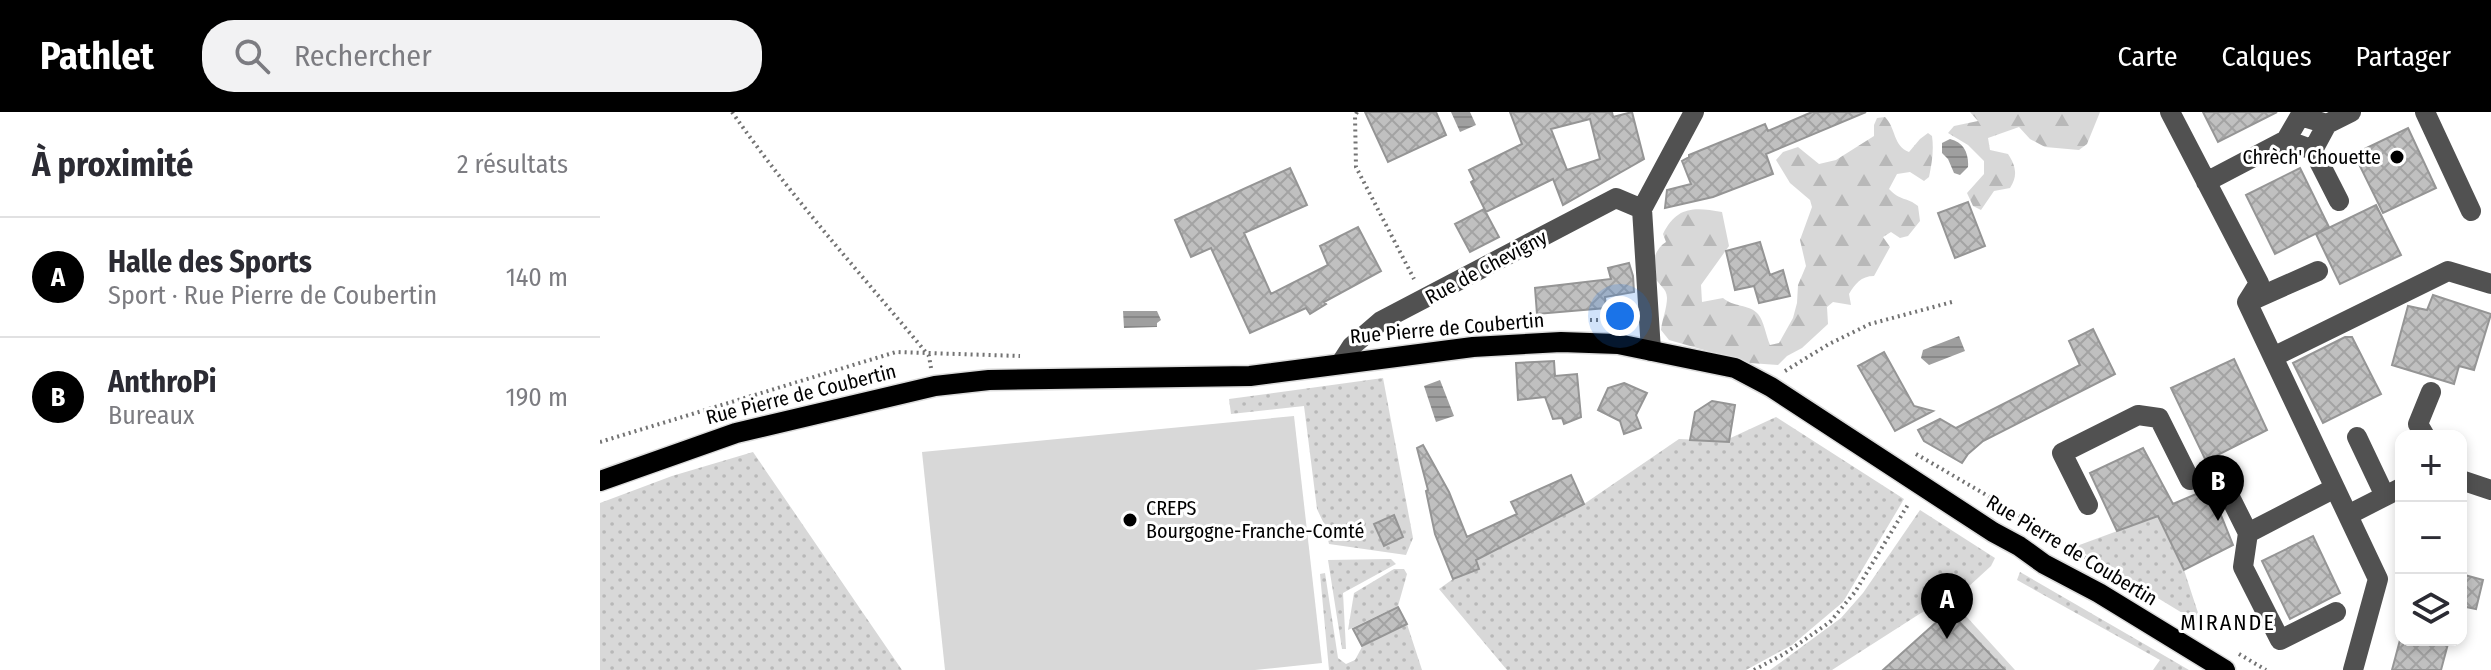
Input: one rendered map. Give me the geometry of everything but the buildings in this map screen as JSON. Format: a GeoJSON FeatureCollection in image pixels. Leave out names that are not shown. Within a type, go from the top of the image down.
{"type":"FeatureCollection","features":[{"type":"Feature","properties":{"kind":"main road","name":"Rue Pierre de Coubertin"},"geometry":{"type":"LineString","coordinates":[[600,481],[736,433],[935,386],[989,380],[1250,376],[1473,347],[1561,342],[1618,344],[1735,368],[1771,387],[2044,564],[2099,593],[2225,670]]}},
{"type":"Feature","properties":{"kind":"street"},"geometry":{"type":"LineString","coordinates":[[1651,351],[1642,209],[1694,112]]}},
{"type":"Feature","properties":{"kind":"street"},"geometry":{"type":"LineString","coordinates":[[2170,112],[2259,283],[2247,302]]}},
{"type":"Feature","properties":{"kind":"street"},"geometry":{"type":"LineString","coordinates":[[2313,150],[2327,124],[2351,112]]}},
{"type":"Feature","properties":{"kind":"street"},"geometry":{"type":"LineString","coordinates":[[2425,112],[2471,211]]}},
{"type":"Feature","properties":{"kind":"street"},"geometry":{"type":"LineString","coordinates":[[2206,182],[2286,140],[2299,114],[2327,124]]}},
{"type":"Feature","properties":{"kind":"street"},"geometry":{"type":"LineString","coordinates":[[2286,140],[2313,150],[2339,201]]}},
{"type":"Feature","properties":{"kind":"street","name":"Rue de Chevigny"},"geometry":{"type":"LineString","coordinates":[[1341,363],[1352,346],[1381,321],[1616,198],[1642,209]]}},
{"type":"Feature","properties":{"kind":"street"},"geometry":{"type":"LineString","coordinates":[[2247,302],[2318,271]]}},
{"type":"Feature","properties":{"kind":"street"},"geometry":{"type":"LineString","coordinates":[[2273,357],[2448,271],[2491,284]]}},
{"type":"Feature","properties":{"kind":"street"},"geometry":{"type":"LineString","coordinates":[[2247,302],[2378,579],[2353,670]]}},
{"type":"Feature","properties":{"kind":"street"},"geometry":{"type":"LineString","coordinates":[[2422,430],[2418,424],[2431,392]]}},
{"type":"Feature","properties":{"kind":"street"},"geometry":{"type":"LineString","coordinates":[[2088,505],[2062,453],[2138,415],[2159,418],[2190,480],[2218,473],[2248,533],[2243,567],[2280,640],[2336,612]]}},
{"type":"Feature","properties":{"kind":"street"},"geometry":{"type":"LineString","coordinates":[[2348,515],[2393,492],[2357,437]]}},
{"type":"Feature","properties":{"kind":"street"},"geometry":{"type":"LineString","coordinates":[[2467,481],[2489,484]]}},
{"type":"Feature","properties":{"kind":"street"},"geometry":{"type":"LineString","coordinates":[[2248,533],[2335,488]]}},
{"type":"Feature","properties":{"kind":"path"},"geometry":{"type":"LineString","coordinates":[[732,112],[810,217],[929,356],[935,386]]}},
{"type":"Feature","properties":{"kind":"path"},"geometry":{"type":"LineString","coordinates":[[1357,112],[1356,167],[1423,300]]}},
{"type":"Feature","properties":{"kind":"path"},"geometry":{"type":"LineString","coordinates":[[1783,373],[1829,344],[1870,324],[1952,302]]}},
{"type":"Feature","properties":{"kind":"path"},"geometry":{"type":"LineString","coordinates":[[1582,320],[1625,319],[1650,325]]}},
{"type":"Feature","properties":{"kind":"path"},"geometry":{"type":"LineString","coordinates":[[600,442],[896,352],[1023,357]]}},
{"type":"Feature","properties":{"kind":"path"},"geometry":{"type":"LineString","coordinates":[[1773,366],[1795,381]]}},
{"type":"Feature","properties":{"kind":"path"},"geometry":{"type":"LineString","coordinates":[[1907,449],[2114,575]]}},
{"type":"Feature","properties":{"kind":"path"},"geometry":{"type":"LineString","coordinates":[[1754,670],[1784,654],[1830,622],[1855,592],[1919,484]]}},
{"type":"Feature","properties":{"kind":"path"},"geometry":{"type":"LineString","coordinates":[[2239,654],[2266,670]]}},
{"type":"Feature","properties":{"kind":"green space"},"geometry":{"type":"Polygon","coordinates":[[[1970,112],[2100,112],[2087,144],[2079,150],[2045,147],[2030,139],[2019,127],[1988,138],[1990,150],[2008,154],[2015,175],[2010,188],[1994,191],[1981,210],[1973,206],[1967,193],[1984,174],[1984,161],[1968,145],[1948,133],[1954,126],[1978,121],[1970,112]]]}},
{"type":"Feature","properties":{"kind":"green space"},"geometry":{"type":"Polygon","coordinates":[[[1885,117],[1900,146],[1909,152],[1928,133],[1932,136],[1931,167],[1929,177],[1924,181],[1910,172],[1897,174],[1889,189],[1918,206],[1920,221],[1908,236],[1900,238],[1891,232],[1883,237],[1890,247],[1874,276],[1862,279],[1851,290],[1851,305],[1833,302],[1827,307],[1828,324],[1778,365],[1750,363],[1669,340],[1661,330],[1667,295],[1654,276],[1653,261],[1666,242],[1663,234],[1674,218],[1695,209],[1722,212],[1729,246],[1701,285],[1702,302],[1723,298],[1754,311],[1760,317],[1770,345],[1779,343],[1793,318],[1798,285],[1806,266],[1800,240],[1812,207],[1810,200],[1790,183],[1776,160],[1783,152],[1798,147],[1819,164],[1836,160],[1874,136],[1877,118],[1885,117]]]}},
{"type":"Feature","properties":{"kind":"green space"},"geometry":{"type":"Polygon","coordinates":[[[1383,378],[1413,538],[1406,555],[1329,544],[1317,509],[1304,406],[1231,414],[1229,399],[1383,378]]]}},
{"type":"Feature","properties":{"kind":"green space"},"geometry":{"type":"Polygon","coordinates":[[[1294,416],[1322,663],[1255,670],[945,670],[922,452],[1294,416]]]}},
{"type":"Feature","properties":{"kind":"green space"},"geometry":{"type":"Polygon","coordinates":[[[1776,417],[1904,499],[1843,602],[1792,645],[1746,670],[1507,670],[1439,589],[1453,579],[1479,569],[1476,560],[1584,504],[1679,439],[1724,441],[1776,417]]]}},
{"type":"Feature","properties":{"kind":"green space"},"geometry":{"type":"Polygon","coordinates":[[[753,452],[902,670],[600,670],[600,503],[672,476],[753,452]]]}},
{"type":"Feature","properties":{"kind":"green space"},"geometry":{"type":"Polygon","coordinates":[[[1920,510],[1995,558],[1991,566],[1955,599],[1921,613],[1832,670],[1770,670],[1841,618],[1863,593],[1920,510]]]}},
{"type":"Feature","properties":{"kind":"green space"},"geometry":{"type":"Polygon","coordinates":[[[2158,516],[2184,570],[2202,625],[2074,547],[2158,516]]]}},
{"type":"Feature","properties":{"kind":"green space"},"geometry":{"type":"Polygon","coordinates":[[[1391,559],[1396,564],[1343,593],[1346,649],[1342,649],[1328,560],[1391,559]]]}},
{"type":"Feature","properties":{"kind":"green space"},"geometry":{"type":"Polygon","coordinates":[[[1394,569],[1404,569],[1407,574],[1398,606],[1348,630],[1354,593],[1394,569]]]}},
{"type":"Feature","properties":{"kind":"green space"},"geometry":{"type":"Polygon","coordinates":[[[2020,572],[2189,670],[2153,670],[2160,660],[2017,580],[2020,572]]]}},
{"type":"Feature","properties":{"kind":"green space"},"geometry":{"type":"Polygon","coordinates":[[[1325,573],[1338,658],[1346,664],[1355,660],[1362,647],[1407,624],[1422,670],[1329,670],[1320,574],[1325,573]]]}},
{"type":"Feature","properties":{"kind":"green space"},"geometry":{"type":"Polygon","coordinates":[[[1956,605],[2015,670],[2005,670],[1949,611],[1956,605]]]}},
{"type":"Feature","properties":{"kind":"shaded area"},"geometry":{"type":"Polygon","coordinates":[[[1451,112],[1470,112],[1476,125],[1460,132],[1451,112]]]}},
{"type":"Feature","properties":{"kind":"shaded area"},"geometry":{"type":"Polygon","coordinates":[[[1950,139],[1962,146],[1968,158],[1968,167],[1960,175],[1954,173],[1942,153],[1942,143],[1950,139]]]}},
{"type":"Feature","properties":{"kind":"shaded area"},"geometry":{"type":"Polygon","coordinates":[[[1123,311],[1157,311],[1161,320],[1157,327],[1124,328],[1123,311]]]}},
{"type":"Feature","properties":{"kind":"shaded area"},"geometry":{"type":"Polygon","coordinates":[[[1959,336],[1965,351],[1929,365],[1921,358],[1923,350],[1959,336]]]}},
{"type":"Feature","properties":{"kind":"shaded area"},"geometry":{"type":"Polygon","coordinates":[[[1440,380],[1454,416],[1436,422],[1424,386],[1440,380]]]}},
{"type":"Feature","properties":{"kind":"place","name":"Chrèch' Chouette"},"geometry":{"type":"Point","coordinates":[2397,157]}},
{"type":"Feature","properties":{"kind":"place","name":"CREPS Bourgogne-Franche-Comté"},"geometry":{"type":"Point","coordinates":[1130,520]}},
{"type":"Feature","properties":{"kind":"place","name":"AnthroPi"},"geometry":{"type":"Point","coordinates":[2218,521]}},
{"type":"Feature","properties":{"kind":"place","name":"Halle des Sports"},"geometry":{"type":"Point","coordinates":[1947,639]}},
{"type":"Feature","properties":{"kind":"district","name":"MIRANDE"},"geometry":{"type":"Point","coordinates":[2228,622]}}]}
